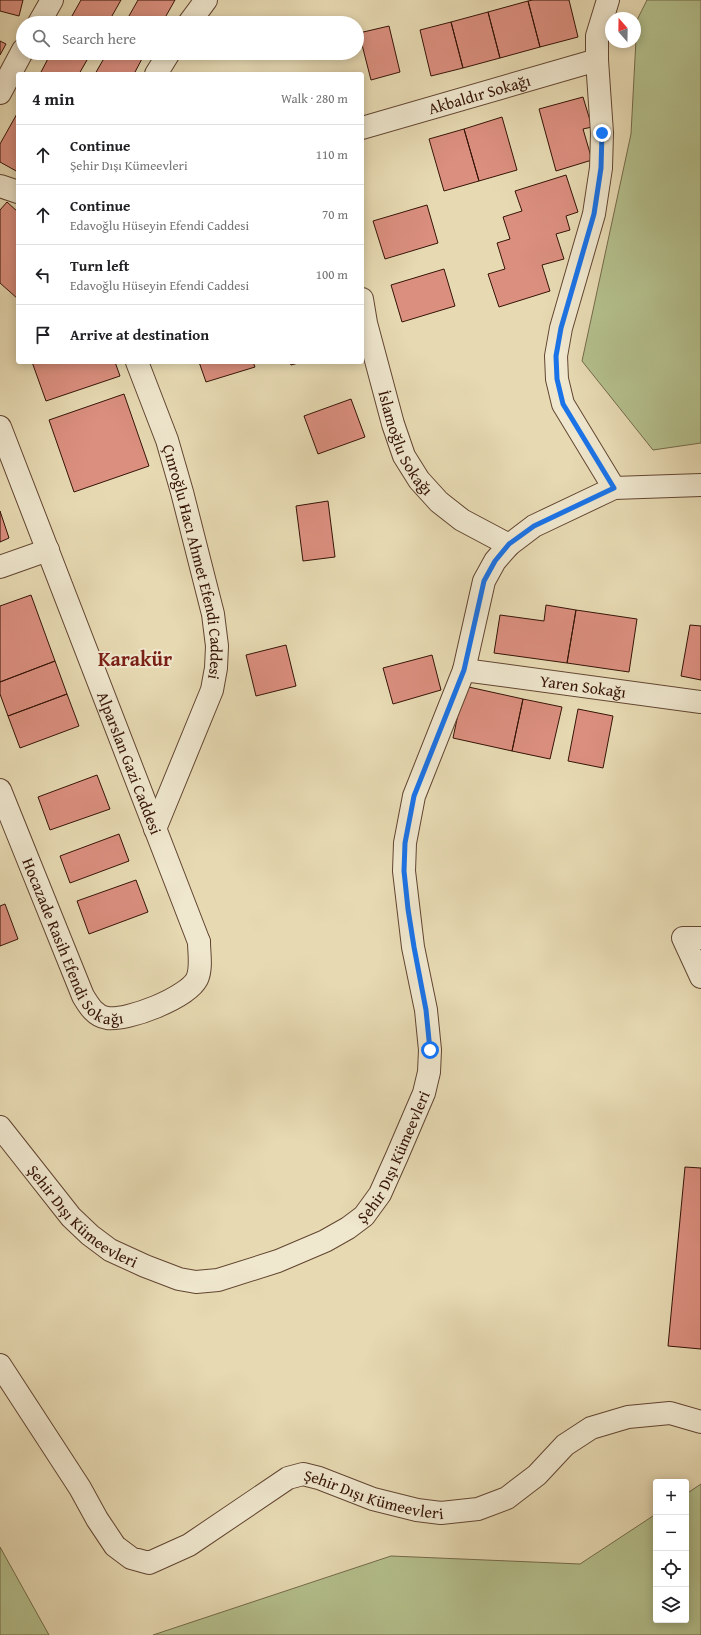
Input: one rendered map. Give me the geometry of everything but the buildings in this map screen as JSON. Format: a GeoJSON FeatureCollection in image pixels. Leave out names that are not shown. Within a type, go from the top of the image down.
{"type":"FeatureCollection","features":[{"type":"Feature","properties":{"kind":"street"},"geometry":{"type":"LineString","coordinates":[[43,16],[52,0]]}},
{"type":"Feature","properties":{"kind":"street"},"geometry":{"type":"LineString","coordinates":[[194,16],[206,0]]}},
{"type":"Feature","properties":{"kind":"street"},"geometry":{"type":"LineString","coordinates":[[608,0],[597,36],[597,60],[602,133],[601,168],[594,214],[561,328],[556,356],[557,379],[563,404],[614,488],[701,485]]}},
{"type":"Feature","properties":{"kind":"street"},"geometry":{"type":"LineString","coordinates":[[0,93],[18,60]]}},
{"type":"Feature","properties":{"kind":"street"},"geometry":{"type":"LineString","coordinates":[[157,72],[165,60]]}},
{"type":"Feature","properties":{"kind":"street","name":"Akbaldır Sokağı"},"geometry":{"type":"LineString","coordinates":[[364,127],[597,60]]}},
{"type":"Feature","properties":{"kind":"street"},"geometry":{"type":"LineString","coordinates":[[0,186],[16,191]]}},
{"type":"Feature","properties":{"kind":"street","name":"İslamoğlu Sokağı"},"geometry":{"type":"LineString","coordinates":[[364,311],[393,424],[404,456],[419,480],[439,502],[462,520],[509,544]]}},
{"type":"Feature","properties":{"kind":"street","name":"Çınroğlu Hacı Ahmet Efendi Caddesi"},"geometry":{"type":"LineString","coordinates":[[138,364],[167,440],[182,492],[213,614],[217,646],[216,668],[212,690],[155,829]]}},
{"type":"Feature","properties":{"kind":"street","name":"Alparslan Gazi Caddesi"},"geometry":{"type":"LineString","coordinates":[[0,426],[199,942]]}},
{"type":"Feature","properties":{"kind":"street","name":"Şehir Dışı Kümeevleri"},"geometry":{"type":"LineString","coordinates":[[0,1127],[71,1217],[90,1235],[110,1250],[179,1279],[196,1282],[218,1280],[278,1261],[325,1241],[348,1228],[364,1216],[380,1194],[424,1093],[429,1072],[430,1050],[426,1010],[414,947],[404,871],[405,843],[414,796],[464,670],[484,581],[495,561],[509,544],[534,526],[614,488]]}},
{"type":"Feature","properties":{"kind":"street"},"geometry":{"type":"LineString","coordinates":[[0,567],[48,550]]}},
{"type":"Feature","properties":{"kind":"street","name":"Yaren Sokağı"},"geometry":{"type":"LineString","coordinates":[[464,670],[701,702]]}},
{"type":"Feature","properties":{"kind":"street","name":"Hocazade Rasih Efendi Sokağı"},"geometry":{"type":"LineString","coordinates":[[0,790],[83,996],[91,1010],[106,1018],[124,1017],[159,1006],[186,991],[197,979],[200,963],[199,942]]}},
{"type":"Feature","properties":{"kind":"street"},"geometry":{"type":"LineString","coordinates":[[701,938],[683,938],[701,978]]}},
{"type":"Feature","properties":{"kind":"street","name":"Şehir Dışı Kümeevleri"},"geometry":{"type":"LineString","coordinates":[[0,1365],[80,1488],[97,1519],[115,1546],[131,1558],[149,1562],[168,1556],[189,1545],[288,1478],[304,1474],[319,1478],[373,1499],[417,1510],[441,1513],[478,1509],[508,1498],[537,1476],[565,1444],[591,1428],[628,1417],[670,1413],[701,1422]]}},
{"type":"Feature","properties":{"kind":"green space"},"geometry":{"type":"Polygon","coordinates":[[[647,0],[701,0],[701,443],[653,450],[582,361],[631,134],[636,48],[641,48],[641,12],[647,0]]]}},
{"type":"Feature","properties":{"kind":"green space"},"geometry":{"type":"Polygon","coordinates":[[[701,1484],[701,1635],[153,1635],[391,1556],[580,1564],[653,1516],[653,1623],[689,1623],[689,1492],[701,1484]]]}},
{"type":"Feature","properties":{"kind":"green space"},"geometry":{"type":"Polygon","coordinates":[[[0,1547],[49,1635],[0,1635],[0,1547]]]}},
{"type":"Feature","properties":{"kind":"district","name":"Karakür"},"geometry":{"type":"Point","coordinates":[135,659]}},
{"type":"Feature","properties":{"kind":"route"},"geometry":{"type":"LineString","coordinates":[[430,1050],[426,1010],[408,909],[404,871],[405,843],[414,796],[464,670],[484,581],[495,561],[509,544],[534,526],[614,488],[563,404],[557,379],[556,356],[561,328],[594,214],[601,168],[602,133]]}}]}
